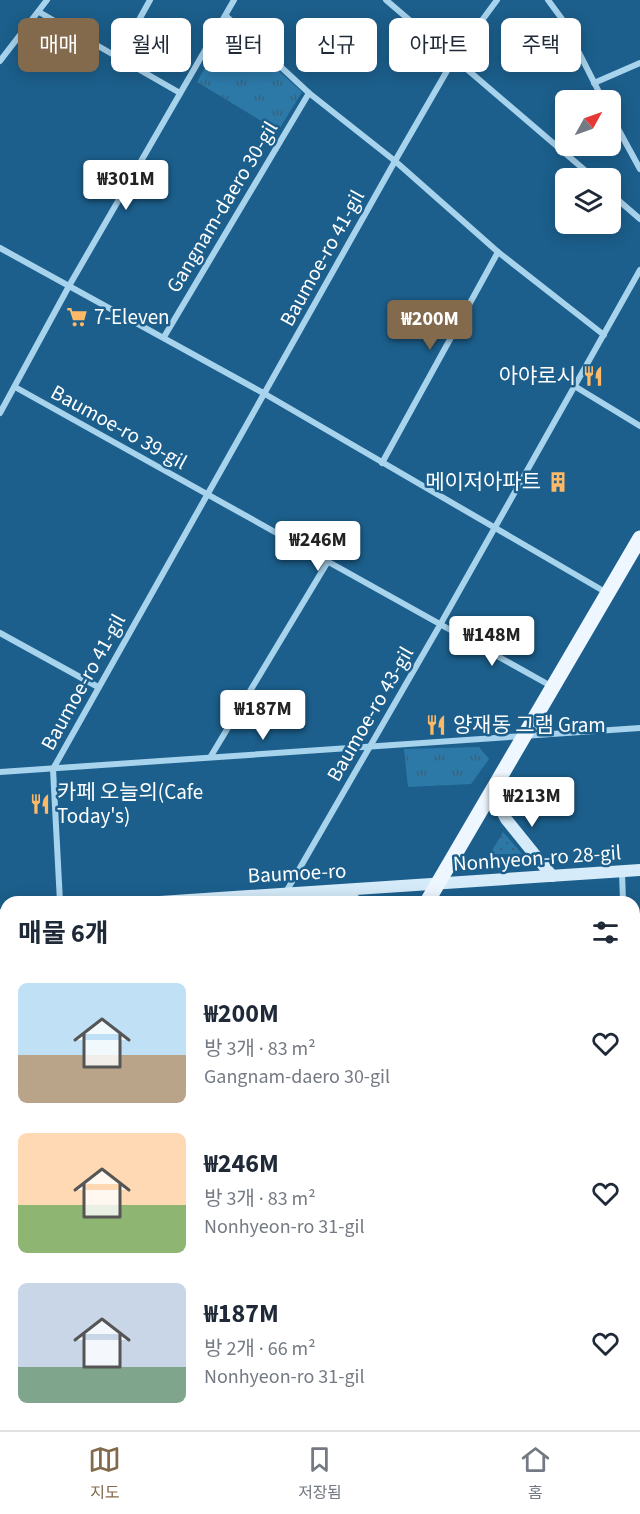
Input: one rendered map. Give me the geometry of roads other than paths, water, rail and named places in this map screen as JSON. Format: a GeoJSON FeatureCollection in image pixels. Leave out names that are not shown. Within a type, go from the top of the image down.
{"type":"FeatureCollection","features":[{"type":"Feature","properties":{"kind":"main road"},"geometry":{"type":"LineString","coordinates":[[431,896],[555,688],[640,538]]}},
{"type":"Feature","properties":{"kind":"street"},"geometry":{"type":"LineString","coordinates":[[0,61],[47,0]]}},
{"type":"Feature","properties":{"kind":"street"},"geometry":{"type":"LineString","coordinates":[[140,18],[150,0]]}},
{"type":"Feature","properties":{"kind":"street"},"geometry":{"type":"LineString","coordinates":[[0,413],[69,286],[234,0]]}},
{"type":"Feature","properties":{"kind":"street"},"geometry":{"type":"LineString","coordinates":[[386,0],[408,18]]}},
{"type":"Feature","properties":{"kind":"street","name":"Baumoe-ro 41-gil"},"geometry":{"type":"LineString","coordinates":[[484,18],[497,0]]}},
{"type":"Feature","properties":{"kind":"street"},"geometry":{"type":"LineString","coordinates":[[548,0],[562,19],[598,90]]}},
{"type":"Feature","properties":{"kind":"street"},"geometry":{"type":"LineString","coordinates":[[39,12],[111,52]]}},
{"type":"Feature","properties":{"kind":"street"},"geometry":{"type":"LineString","coordinates":[[226,16],[309,93],[395,161],[498,252],[604,335]]}},
{"type":"Feature","properties":{"kind":"street"},"geometry":{"type":"LineString","coordinates":[[594,83],[640,63]]}},
{"type":"Feature","properties":{"kind":"street"},"geometry":{"type":"LineString","coordinates":[[144,72],[180,93]]}},
{"type":"Feature","properties":{"kind":"street","name":"Baumoe-ro 41-gil"},"geometry":{"type":"LineString","coordinates":[[60,896],[52,769],[446,72]]}},
{"type":"Feature","properties":{"kind":"street"},"geometry":{"type":"LineString","coordinates":[[472,72],[583,168]]}},
{"type":"Feature","properties":{"kind":"street","name":"Gangnam-daero 30-gil"},"geometry":{"type":"LineString","coordinates":[[164,337],[309,93]]}},
{"type":"Feature","properties":{"kind":"street"},"geometry":{"type":"LineString","coordinates":[[621,134],[640,169]]}},
{"type":"Feature","properties":{"kind":"street"},"geometry":{"type":"LineString","coordinates":[[621,203],[640,219]]}},
{"type":"Feature","properties":{"kind":"street"},"geometry":{"type":"LineString","coordinates":[[0,248],[266,394],[608,593]]}},
{"type":"Feature","properties":{"kind":"street"},"geometry":{"type":"LineString","coordinates":[[382,463],[498,252]]}},
{"type":"Feature","properties":{"kind":"street","name":"Baumoe-ro 43-gil"},"geometry":{"type":"LineString","coordinates":[[286,892],[576,387],[640,270]]}},
{"type":"Feature","properties":{"kind":"street","name":"Baumoe-ro 39-gil"},"geometry":{"type":"LineString","coordinates":[[15,387],[208,495]]}},
{"type":"Feature","properties":{"kind":"street"},"geometry":{"type":"LineString","coordinates":[[576,387],[640,426]]}},
{"type":"Feature","properties":{"kind":"street"},"geometry":{"type":"LineString","coordinates":[[208,495],[555,688]]}},
{"type":"Feature","properties":{"kind":"street"},"geometry":{"type":"LineString","coordinates":[[211,756],[327,563]]}},
{"type":"Feature","properties":{"kind":"street"},"geometry":{"type":"LineString","coordinates":[[0,633],[98,687]]}},
{"type":"Feature","properties":{"kind":"street"},"geometry":{"type":"LineString","coordinates":[[0,772],[640,728]]}},
{"type":"Feature","properties":{"kind":"street"},"geometry":{"type":"LineString","coordinates":[[492,793],[506,819],[552,876]]}},
{"type":"Feature","properties":{"kind":"street","name":"Nonhyeon-ro 28-gil"},"geometry":{"type":"LineString","coordinates":[[437,884],[640,870]]}},
{"type":"Feature","properties":{"kind":"street"},"geometry":{"type":"LineString","coordinates":[[622,872],[623,896]]}},
{"type":"Feature","properties":{"kind":"street","name":"Baumoe-ro"},"geometry":{"type":"LineString","coordinates":[[236,896],[437,884]]}},
{"type":"Feature","properties":{"kind":"street"},"geometry":{"type":"LineString","coordinates":[[335,890],[346,896]]}},
{"type":"Feature","properties":{"kind":"place","name":"7-Eleven"},"geometry":{"type":"Point","coordinates":[77,317]}},
{"type":"Feature","properties":{"kind":"place","name":"아야로시"},"geometry":{"type":"Point","coordinates":[593,376]}},
{"type":"Feature","properties":{"kind":"place","name":"메이저아파트"},"geometry":{"type":"Point","coordinates":[558,482]}},
{"type":"Feature","properties":{"kind":"place","name":"양재동 그램 Gram"},"geometry":{"type":"Point","coordinates":[436,725]}},
{"type":"Feature","properties":{"kind":"place","name":"카페 오늘의(Cafe Today's)"},"geometry":{"type":"Point","coordinates":[40,804]}}]}
